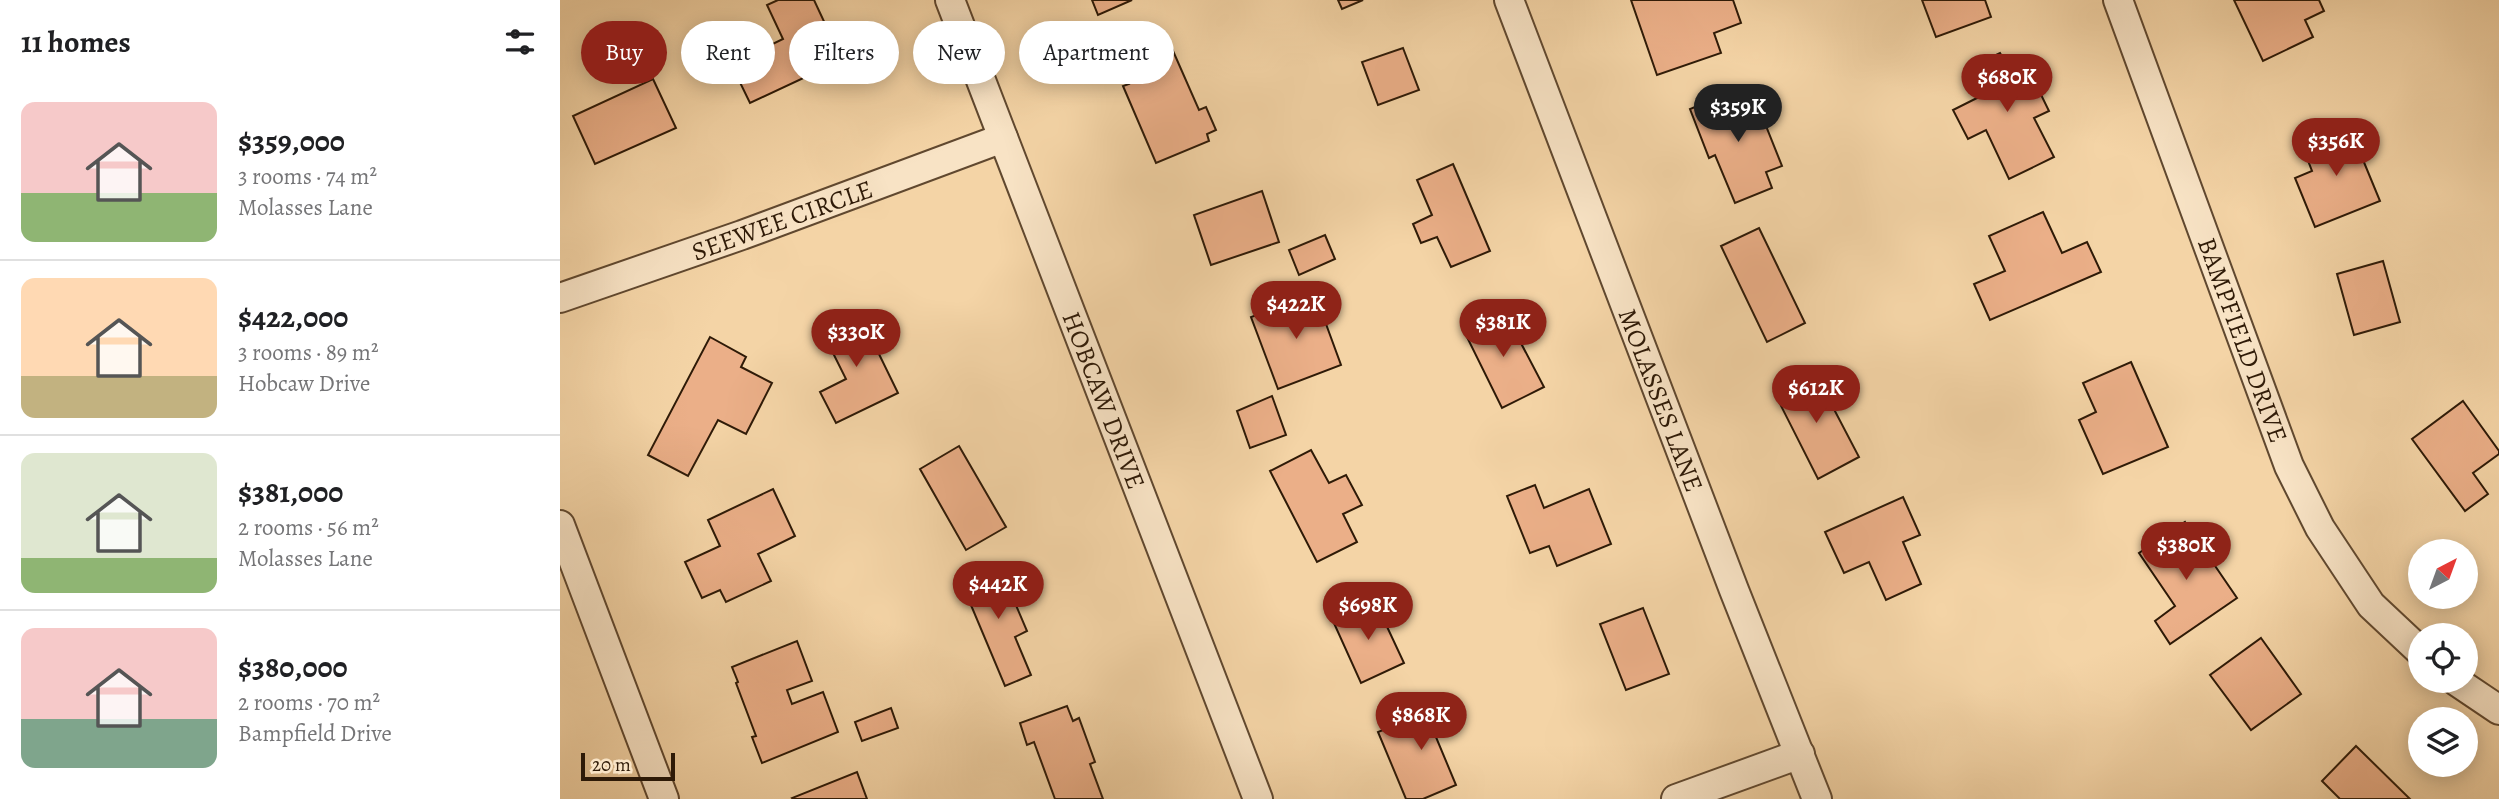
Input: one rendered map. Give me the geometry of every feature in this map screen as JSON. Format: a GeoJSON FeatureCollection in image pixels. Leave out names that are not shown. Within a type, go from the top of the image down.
{"type":"FeatureCollection","features":[{"type":"Feature","properties":{"kind":"street","name":"HOBCAW DRIVE"},"geometry":{"type":"LineString","coordinates":[[950,0],[1258,799]]}},
{"type":"Feature","properties":{"kind":"street","name":"MOLASSES LANE"},"geometry":{"type":"LineString","coordinates":[[1509,0],[1734,590],[1817,799]]}},
{"type":"Feature","properties":{"kind":"street","name":"BAMPFIELD DRIVE"},"geometry":{"type":"LineString","coordinates":[[2118,0],[2289,466],[2320,528],[2371,605],[2408,640]]}},
{"type":"Feature","properties":{"kind":"street","name":"SEEWEE CIRCLE"},"geometry":{"type":"LineString","coordinates":[[560,298],[742,235],[1003,138]]}},
{"type":"Feature","properties":{"kind":"street"},"geometry":{"type":"LineString","coordinates":[[560,525],[664,799]]}},
{"type":"Feature","properties":{"kind":"street"},"geometry":{"type":"LineString","coordinates":[[2474,693],[2499,710]]}},
{"type":"Feature","properties":{"kind":"street"},"geometry":{"type":"LineString","coordinates":[[1676,799],[1800,754]]}},
{"type":"Feature","properties":{"kind":"building"},"geometry":{"type":"Polygon","coordinates":[[[778,0],[814,0],[824,21],[789,21],[791,84],[750,103],[741,84],[775,84],[775,43],[783,39],[767,5],[778,0]]]}},
{"type":"Feature","properties":{"kind":"building"},"geometry":{"type":"Polygon","coordinates":[[[1092,0],[1132,0],[1098,15],[1092,0]]]}},
{"type":"Feature","properties":{"kind":"building"},"geometry":{"type":"Polygon","coordinates":[[[1338,0],[1363,0],[1342,9],[1338,0]]]}},
{"type":"Feature","properties":{"kind":"building"},"geometry":{"type":"Polygon","coordinates":[[[1631,0],[1733,0],[1741,23],[1714,33],[1721,53],[1657,75],[1631,0]]]}},
{"type":"Feature","properties":{"kind":"building"},"geometry":{"type":"Polygon","coordinates":[[[1922,0],[1985,0],[1991,17],[1936,37],[1922,0]]]}},
{"type":"Feature","properties":{"kind":"building"},"geometry":{"type":"Polygon","coordinates":[[[2234,0],[2319,0],[2324,11],[2305,20],[2313,37],[2263,61],[2234,0]]]}},
{"type":"Feature","properties":{"kind":"building"},"geometry":{"type":"Polygon","coordinates":[[[1403,48],[1419,90],[1378,105],[1362,62],[1403,48]]]}},
{"type":"Feature","properties":{"kind":"building"},"geometry":{"type":"Polygon","coordinates":[[[1174,53],[1199,110],[1206,107],[1216,130],[1207,134],[1209,141],[1156,163],[1123,86],[1174,84],[1174,53]]]}},
{"type":"Feature","properties":{"kind":"building"},"geometry":{"type":"Polygon","coordinates":[[[2000,53],[2009,70],[2025,62],[2049,111],[2034,118],[2054,157],[2009,179],[1986,130],[1968,139],[1953,110],[1979,97],[1966,69],[2000,53]]]}},
{"type":"Feature","properties":{"kind":"building"},"geometry":{"type":"Polygon","coordinates":[[[642,84],[655,84],[676,128],[595,164],[573,116],[642,84]]]}},
{"type":"Feature","properties":{"kind":"building"},"geometry":{"type":"Polygon","coordinates":[[[1737,90],[1745,111],[1758,106],[1782,166],[1766,172],[1772,188],[1735,203],[1715,155],[1709,158],[1690,109],[1737,90]]]}},
{"type":"Feature","properties":{"kind":"building"},"geometry":{"type":"Polygon","coordinates":[[[2349,126],[2380,201],[2315,227],[2295,178],[2312,171],[2302,145],[2349,126]]]}},
{"type":"Feature","properties":{"kind":"building"},"geometry":{"type":"Polygon","coordinates":[[[1453,164],[1490,251],[1451,267],[1437,237],[1421,243],[1413,224],[1432,215],[1417,180],[1453,164]]]}},
{"type":"Feature","properties":{"kind":"building"},"geometry":{"type":"Polygon","coordinates":[[[1262,191],[1279,242],[1211,265],[1194,215],[1262,191]]]}},
{"type":"Feature","properties":{"kind":"building"},"geometry":{"type":"Polygon","coordinates":[[[2043,212],[2062,253],[2087,242],[2101,272],[1990,320],[1974,284],[2005,271],[1989,236],[2043,212]]]}},
{"type":"Feature","properties":{"kind":"building"},"geometry":{"type":"Polygon","coordinates":[[[1759,228],[1805,323],[1767,342],[1721,246],[1759,228]]]}},
{"type":"Feature","properties":{"kind":"building"},"geometry":{"type":"Polygon","coordinates":[[[1325,235],[1335,259],[1299,275],[1289,250],[1325,235]]]}},
{"type":"Feature","properties":{"kind":"building"},"geometry":{"type":"Polygon","coordinates":[[[2383,261],[2400,322],[2354,335],[2337,274],[2383,261]]]}},
{"type":"Feature","properties":{"kind":"building"},"geometry":{"type":"Polygon","coordinates":[[[1315,294],[1341,365],[1278,389],[1251,317],[1315,294]]]}},
{"type":"Feature","properties":{"kind":"building"},"geometry":{"type":"Polygon","coordinates":[[[1503,309],[1544,387],[1502,408],[1463,329],[1503,309]]]}},
{"type":"Feature","properties":{"kind":"building"},"geometry":{"type":"Polygon","coordinates":[[[858,311],[898,393],[836,423],[820,392],[846,379],[821,329],[858,311]]]}},
{"type":"Feature","properties":{"kind":"building"},"geometry":{"type":"Polygon","coordinates":[[[710,337],[746,357],[741,367],[772,383],[746,434],[718,420],[688,476],[648,455],[710,337]]]}},
{"type":"Feature","properties":{"kind":"building"},"geometry":{"type":"Polygon","coordinates":[[[2131,362],[2168,447],[2103,474],[2079,420],[2096,412],[2083,383],[2131,362]]]}},
{"type":"Feature","properties":{"kind":"building"},"geometry":{"type":"Polygon","coordinates":[[[1814,371],[1859,457],[1818,479],[1774,392],[1814,371]]]}},
{"type":"Feature","properties":{"kind":"building"},"geometry":{"type":"Polygon","coordinates":[[[1272,396],[1286,435],[1250,448],[1237,411],[1272,396]]]}},
{"type":"Feature","properties":{"kind":"building"},"geometry":{"type":"Polygon","coordinates":[[[2463,401],[2499,451],[2499,454],[2473,473],[2488,494],[2465,511],[2412,439],[2463,401]]]}},
{"type":"Feature","properties":{"kind":"building"},"geometry":{"type":"Polygon","coordinates":[[[959,446],[1006,527],[966,550],[920,469],[959,446]]]}},
{"type":"Feature","properties":{"kind":"building"},"geometry":{"type":"Polygon","coordinates":[[[1311,450],[1329,483],[1346,475],[1362,505],[1343,514],[1357,542],[1317,562],[1270,471],[1311,450]]]}},
{"type":"Feature","properties":{"kind":"building"},"geometry":{"type":"Polygon","coordinates":[[[1535,485],[1544,508],[1589,489],[1611,544],[1557,566],[1549,546],[1530,553],[1507,496],[1535,485]]]}},
{"type":"Feature","properties":{"kind":"building"},"geometry":{"type":"Polygon","coordinates":[[[773,489],[795,536],[758,554],[771,581],[726,602],[720,590],[702,598],[685,562],[720,546],[708,520],[773,489]]]}},
{"type":"Feature","properties":{"kind":"building"},"geometry":{"type":"Polygon","coordinates":[[[1903,497],[1920,535],[1903,542],[1921,584],[1886,600],[1869,562],[1844,573],[1825,532],[1903,497]]]}},
{"type":"Feature","properties":{"kind":"building"},"geometry":{"type":"Polygon","coordinates":[[[2185,522],[2237,598],[2170,644],[2155,621],[2175,606],[2139,553],[2185,522]]]}},
{"type":"Feature","properties":{"kind":"building"},"geometry":{"type":"Polygon","coordinates":[[[998,563],[1027,631],[1015,637],[1031,675],[1005,686],[960,579],[998,563]]]}},
{"type":"Feature","properties":{"kind":"building"},"geometry":{"type":"Polygon","coordinates":[[[1375,601],[1404,663],[1361,683],[1333,621],[1375,601]]]}},
{"type":"Feature","properties":{"kind":"building"},"geometry":{"type":"Polygon","coordinates":[[[1643,608],[1669,674],[1626,690],[1600,624],[1643,608]]]}},
{"type":"Feature","properties":{"kind":"building"},"geometry":{"type":"Polygon","coordinates":[[[2261,638],[2301,694],[2251,730],[2210,675],[2261,638]]]}},
{"type":"Feature","properties":{"kind":"building"},"geometry":{"type":"Polygon","coordinates":[[[797,641],[812,681],[787,690],[792,704],[823,692],[838,732],[762,763],[752,737],[756,736],[732,667],[797,641]]]}},
{"type":"Feature","properties":{"kind":"building"},"geometry":{"type":"Polygon","coordinates":[[[1458,699],[1465,717],[1433,730],[1456,785],[1423,799],[1406,799],[1378,732],[1458,699]]]}},
{"type":"Feature","properties":{"kind":"building"},"geometry":{"type":"Polygon","coordinates":[[[1067,706],[1073,721],[1079,718],[1095,762],[1090,764],[1103,799],[1055,799],[1034,742],[1027,745],[1020,723],[1067,706]]]}},
{"type":"Feature","properties":{"kind":"building"},"geometry":{"type":"Polygon","coordinates":[[[891,708],[898,728],[862,741],[855,722],[891,708]]]}},
{"type":"Feature","properties":{"kind":"building"},"geometry":{"type":"Polygon","coordinates":[[[2356,746],[2410,799],[2340,799],[2322,781],[2356,746]]]}},
{"type":"Feature","properties":{"kind":"building"},"geometry":{"type":"Polygon","coordinates":[[[857,772],[867,799],[792,798],[857,772]]]}}]}
